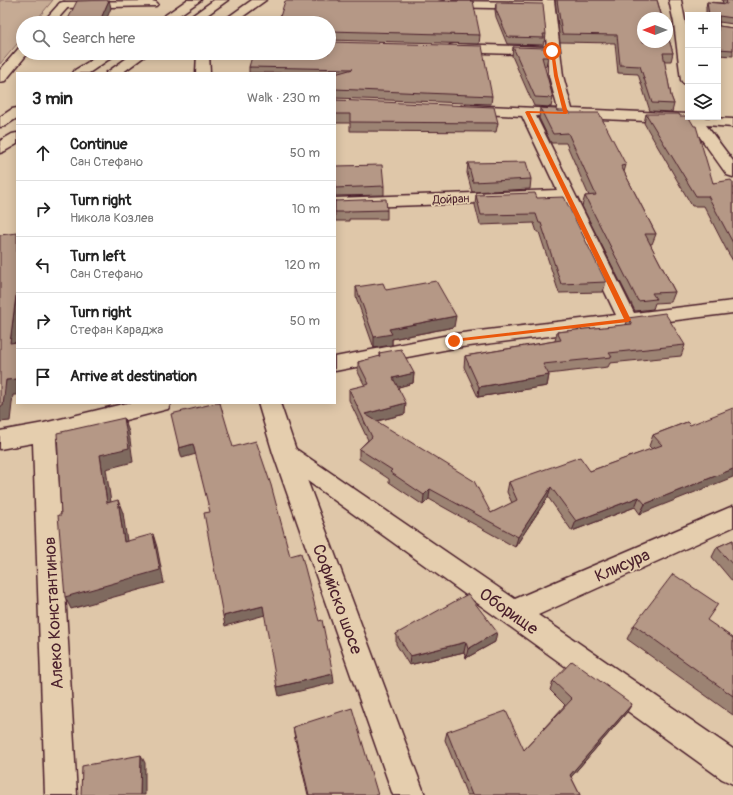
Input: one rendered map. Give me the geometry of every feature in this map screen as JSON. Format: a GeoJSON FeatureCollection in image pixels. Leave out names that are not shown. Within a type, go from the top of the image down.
{"type":"FeatureCollection","features":[{"type":"Feature","properties":{"kind":"main road"},"geometry":{"type":"LineString","coordinates":[[163,16],[180,0]]}},
{"type":"Feature","properties":{"kind":"main road"},"geometry":{"type":"LineString","coordinates":[[171,16],[195,0]]}},
{"type":"Feature","properties":{"kind":"main road"},"geometry":{"type":"LineString","coordinates":[[198,16],[222,0]]}},
{"type":"Feature","properties":{"kind":"main road"},"geometry":{"type":"LineString","coordinates":[[236,16],[260,0]]}},
{"type":"Feature","properties":{"kind":"main road"},"geometry":{"type":"LineString","coordinates":[[675,0],[684,24],[686,48]]}},
{"type":"Feature","properties":{"kind":"main road"},"geometry":{"type":"LineString","coordinates":[[54,16],[65,2],[152,4]]}},
{"type":"Feature","properties":{"kind":"main road"},"geometry":{"type":"LineString","coordinates":[[432,4],[548,3],[552,51],[556,76],[566,113]]}},
{"type":"Feature","properties":{"kind":"main road"},"geometry":{"type":"LineString","coordinates":[[441,48],[552,51]]}},
{"type":"Feature","properties":{"kind":"main road"},"geometry":{"type":"LineString","coordinates":[[0,78],[16,60]]}},
{"type":"Feature","properties":{"kind":"main road"},"geometry":{"type":"LineString","coordinates":[[82,72],[101,60]]}},
{"type":"Feature","properties":{"kind":"main road"},"geometry":{"type":"LineString","coordinates":[[114,72],[132,60]]}},
{"type":"Feature","properties":{"kind":"main road"},"geometry":{"type":"LineString","coordinates":[[202,60],[203,72]]}},
{"type":"Feature","properties":{"kind":"main road"},"geometry":{"type":"LineString","coordinates":[[450,108],[685,118]]}},
{"type":"Feature","properties":{"kind":"main road"},"geometry":{"type":"LineString","coordinates":[[527,112],[628,320]]}},
{"type":"Feature","properties":{"kind":"main road"},"geometry":{"type":"LineString","coordinates":[[0,123],[16,113]]}},
{"type":"Feature","properties":{"kind":"main road"},"geometry":{"type":"LineString","coordinates":[[694,120],[733,172]]}},
{"type":"Feature","properties":{"kind":"main road"},"geometry":{"type":"LineString","coordinates":[[709,120],[733,123]]}},
{"type":"Feature","properties":{"kind":"main road","name":"Дойран"},"geometry":{"type":"LineString","coordinates":[[336,203],[567,195]]}},
{"type":"Feature","properties":{"kind":"main road"},"geometry":{"type":"LineString","coordinates":[[336,364],[454,341],[733,307]]}},
{"type":"Feature","properties":{"kind":"main road"},"geometry":{"type":"LineString","coordinates":[[0,440],[44,432],[156,404]]}},
{"type":"Feature","properties":{"kind":"main road","name":"Софийско шосе"},"geometry":{"type":"LineString","coordinates":[[269,404],[285,453],[409,795]]}},
{"type":"Feature","properties":{"kind":"main road","name":"Алеко Константинов"},"geometry":{"type":"LineString","coordinates":[[44,432],[61,795]]}},
{"type":"Feature","properties":{"kind":"main road","name":"Оборище"},"geometry":{"type":"LineString","coordinates":[[285,453],[733,768]]}},
{"type":"Feature","properties":{"kind":"main road","name":"Клисура"},"geometry":{"type":"LineString","coordinates":[[512,613],[733,516]]}},
{"type":"Feature","properties":{"kind":"shaded area"},"geometry":{"type":"Polygon","coordinates":[[[0,0],[53,0],[40,16],[16,16],[16,45],[0,64],[0,0]]]}},
{"type":"Feature","properties":{"kind":"building"},"geometry":{"type":"Polygon","coordinates":[[[109,0],[102,16],[70,16],[77,1],[109,0]]]}},
{"type":"Feature","properties":{"kind":"building"},"geometry":{"type":"Polygon","coordinates":[[[557,0],[657,0],[660,12],[637,12],[637,48],[672,48],[673,53],[663,53],[671,96],[674,104],[652,103],[640,66],[620,65],[617,35],[562,34],[557,0]]]}},
{"type":"Feature","properties":{"kind":"building"},"geometry":{"type":"Polygon","coordinates":[[[726,0],[733,0],[733,18],[721,16],[721,12],[709,12],[707,2],[727,4],[726,0]]]}},
{"type":"Feature","properties":{"kind":"building"},"geometry":{"type":"Polygon","coordinates":[[[285,1],[473,1],[480,35],[336,31],[336,16],[280,16],[285,1]]]}},
{"type":"Feature","properties":{"kind":"building"},"geometry":{"type":"Polygon","coordinates":[[[496,3],[543,4],[546,34],[543,34],[544,38],[508,37],[496,10],[496,3]]]}},
{"type":"Feature","properties":{"kind":"building"},"geometry":{"type":"Polygon","coordinates":[[[721,26],[733,28],[733,50],[721,49],[721,26]]]}},
{"type":"Feature","properties":{"kind":"building"},"geometry":{"type":"Polygon","coordinates":[[[336,42],[482,46],[492,96],[336,89],[336,74],[353,69],[249,67],[251,60],[336,60],[336,42]]]}},
{"type":"Feature","properties":{"kind":"building"},"geometry":{"type":"Polygon","coordinates":[[[513,47],[547,48],[548,57],[542,57],[553,98],[535,97],[513,47]]]}},
{"type":"Feature","properties":{"kind":"building"},"geometry":{"type":"Polygon","coordinates":[[[336,100],[494,107],[498,123],[350,122],[350,114],[336,114],[336,100]]]}},
{"type":"Feature","properties":{"kind":"building"},"geometry":{"type":"Polygon","coordinates":[[[540,108],[556,109],[557,111],[569,111],[570,113],[599,113],[626,165],[621,166],[656,234],[645,234],[675,292],[652,293],[656,299],[638,301],[585,196],[596,195],[568,133],[553,134],[540,108]]]}},
{"type":"Feature","properties":{"kind":"building"},"geometry":{"type":"Polygon","coordinates":[[[646,114],[679,114],[680,116],[685,116],[685,120],[690,120],[694,126],[696,126],[713,183],[731,180],[733,183],[733,243],[708,196],[696,196],[646,114]]]}},
{"type":"Feature","properties":{"kind":"building"},"geometry":{"type":"Polygon","coordinates":[[[526,162],[531,179],[473,182],[468,163],[526,162]]]}},
{"type":"Feature","properties":{"kind":"building"},"geometry":{"type":"Polygon","coordinates":[[[382,165],[384,186],[336,188],[336,166],[382,165]]]}},
{"type":"Feature","properties":{"kind":"building"},"geometry":{"type":"Polygon","coordinates":[[[535,193],[537,198],[564,197],[606,282],[561,284],[541,223],[539,223],[536,214],[481,215],[476,195],[535,193]]]}},
{"type":"Feature","properties":{"kind":"building"},"geometry":{"type":"Polygon","coordinates":[[[386,199],[387,210],[336,212],[336,201],[386,199]]]}},
{"type":"Feature","properties":{"kind":"building"},"geometry":{"type":"Polygon","coordinates":[[[16,233],[16,296],[10,343],[16,342],[16,379],[6,380],[3,406],[0,406],[0,235],[16,233]]]}},
{"type":"Feature","properties":{"kind":"building"},"geometry":{"type":"Polygon","coordinates":[[[436,281],[456,316],[389,329],[392,334],[374,337],[356,287],[383,283],[386,290],[436,281]]]}},
{"type":"Feature","properties":{"kind":"building"},"geometry":{"type":"Polygon","coordinates":[[[665,313],[685,345],[609,353],[612,357],[543,364],[549,375],[479,387],[465,356],[561,340],[557,332],[632,324],[628,318],[665,313]]]}},
{"type":"Feature","properties":{"kind":"building"},"geometry":{"type":"Polygon","coordinates":[[[401,349],[414,373],[393,378],[406,403],[365,414],[474,481],[491,513],[517,500],[509,482],[580,457],[590,471],[662,445],[653,435],[687,422],[690,425],[733,408],[733,469],[645,504],[639,497],[576,521],[551,487],[518,537],[430,489],[424,495],[390,472],[392,470],[359,449],[372,437],[349,389],[369,384],[358,362],[380,356],[379,353],[401,349]]]}},
{"type":"Feature","properties":{"kind":"building"},"geometry":{"type":"Polygon","coordinates":[[[212,404],[220,404],[233,447],[256,441],[271,485],[290,556],[301,553],[319,621],[322,620],[333,674],[277,687],[263,606],[223,616],[204,513],[210,512],[193,444],[179,448],[171,414],[212,404]]]}},
{"type":"Feature","properties":{"kind":"building"},"geometry":{"type":"Polygon","coordinates":[[[124,418],[129,448],[100,455],[107,503],[118,500],[124,542],[153,534],[160,570],[65,597],[58,515],[61,515],[57,433],[124,418]]]}},
{"type":"Feature","properties":{"kind":"building"},"geometry":{"type":"Polygon","coordinates":[[[733,540],[733,565],[717,547],[733,540]]]}},
{"type":"Feature","properties":{"kind":"building"},"geometry":{"type":"Polygon","coordinates":[[[673,574],[718,604],[707,620],[733,638],[733,696],[634,625],[673,574]]]}},
{"type":"Feature","properties":{"kind":"building"},"geometry":{"type":"Polygon","coordinates":[[[468,594],[497,632],[468,649],[466,642],[410,656],[396,634],[468,594]]]}},
{"type":"Feature","properties":{"kind":"building"},"geometry":{"type":"Polygon","coordinates":[[[572,661],[632,704],[570,775],[580,795],[472,795],[447,732],[506,711],[524,750],[572,699],[553,681],[572,661]]]}},
{"type":"Feature","properties":{"kind":"building"},"geometry":{"type":"Polygon","coordinates":[[[352,708],[378,795],[309,795],[293,727],[352,708]]]}},
{"type":"Feature","properties":{"kind":"building"},"geometry":{"type":"Polygon","coordinates":[[[141,755],[140,795],[81,795],[82,766],[141,755]]]}},
{"type":"Feature","properties":{"kind":"route"},"geometry":{"type":"LineString","coordinates":[[454,341],[628,320],[527,112],[566,113],[556,76],[552,51]]}}]}
